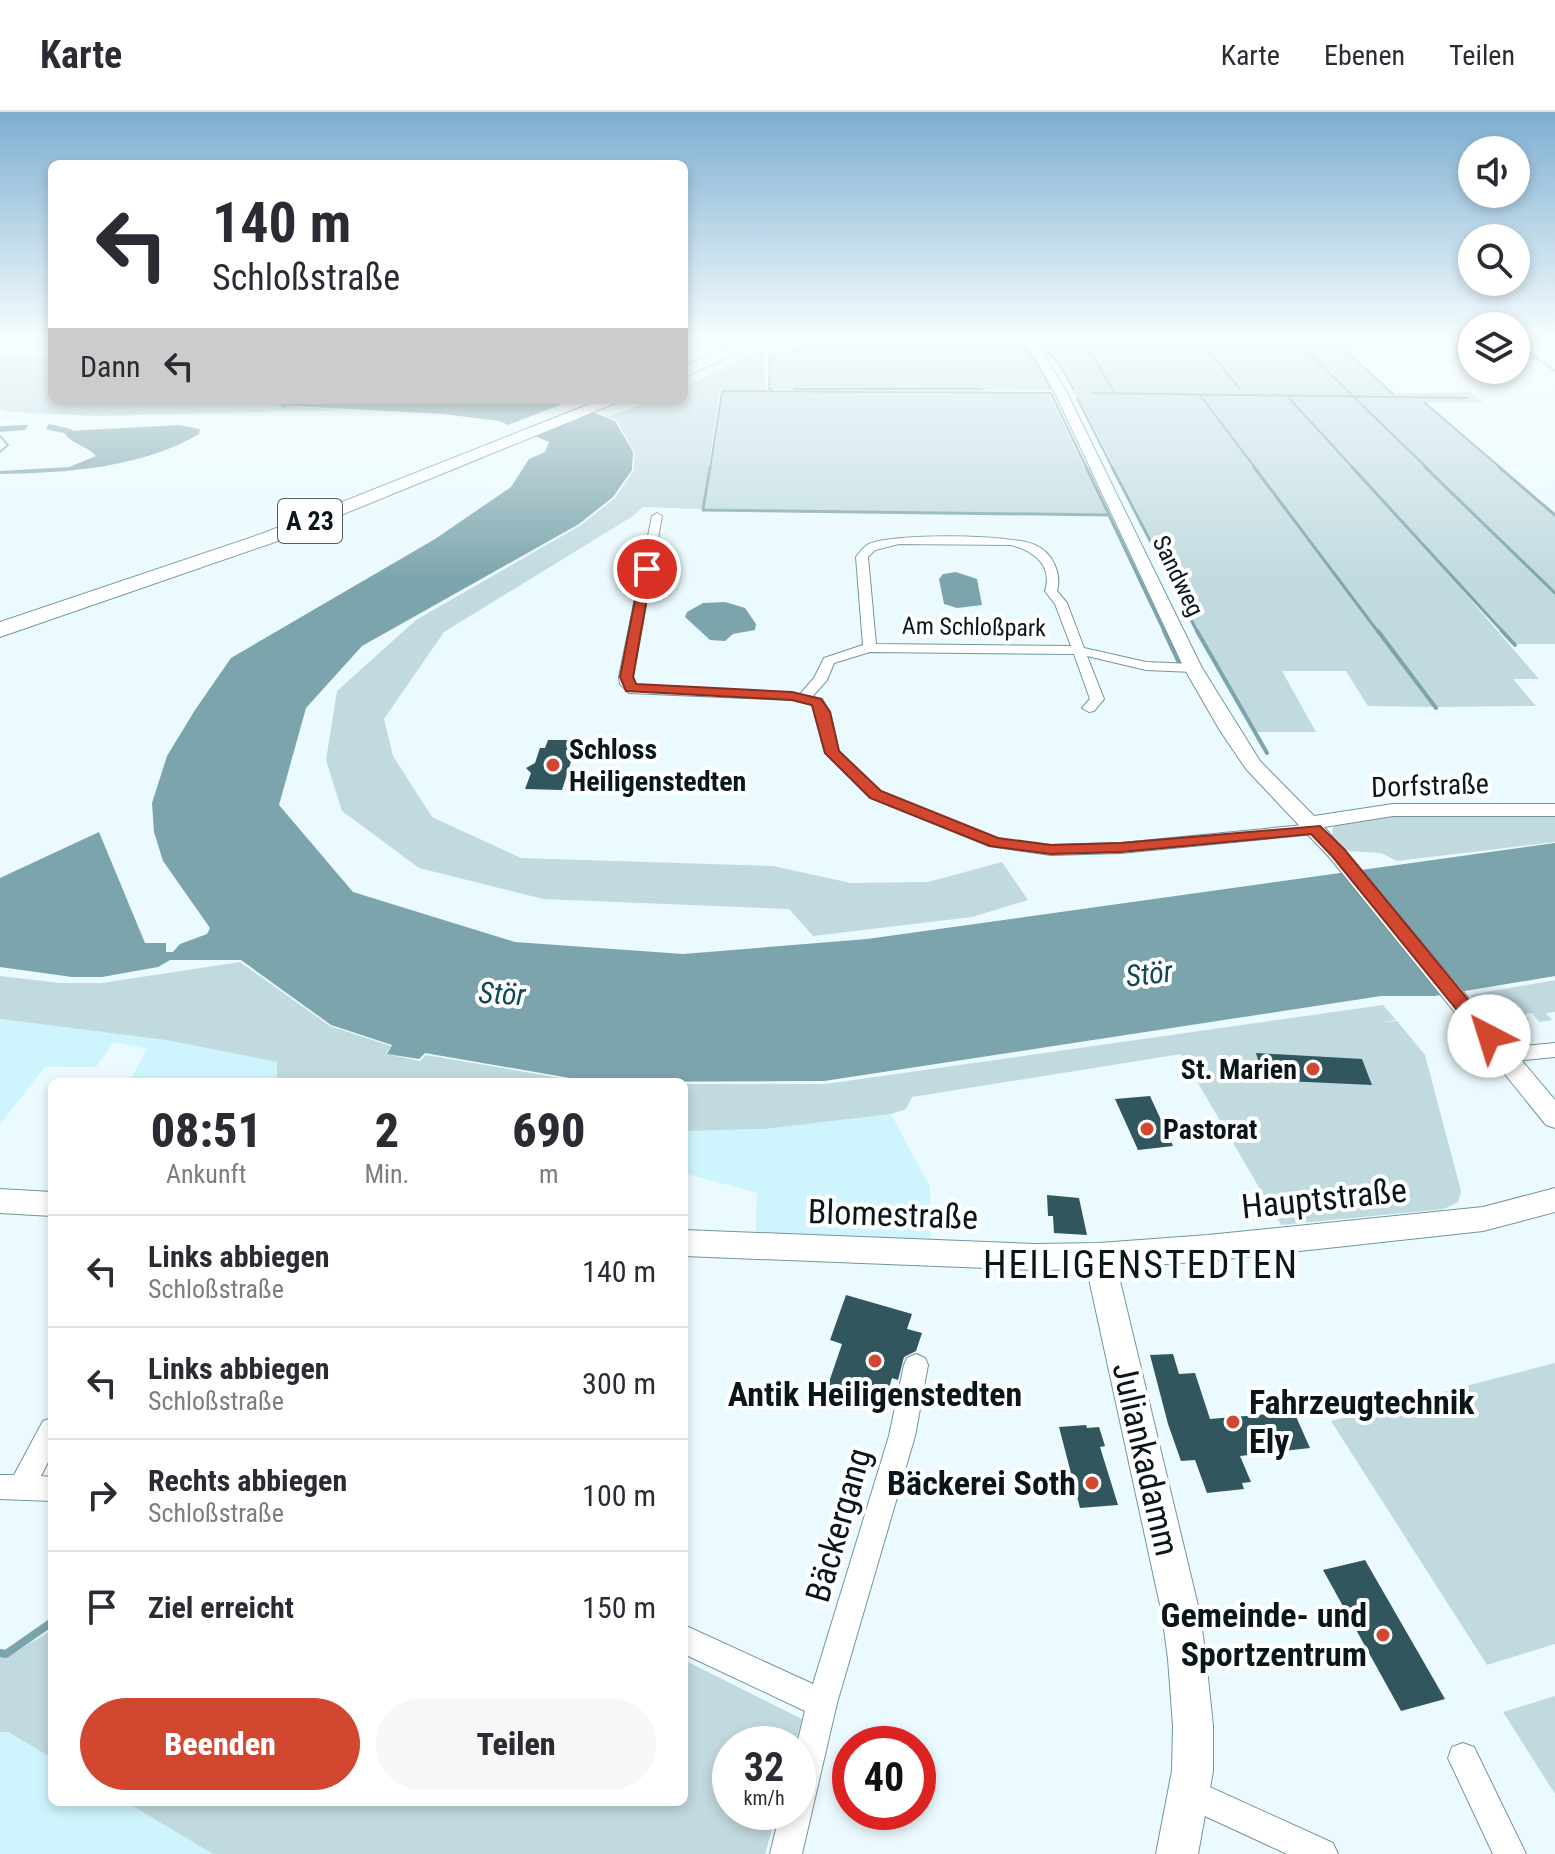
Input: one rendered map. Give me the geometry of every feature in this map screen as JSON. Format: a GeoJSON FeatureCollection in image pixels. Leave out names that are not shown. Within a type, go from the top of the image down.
{"type":"FeatureCollection","features":[{"type":"Feature","properties":{"kind":"highway","name":"A 23"},"geometry":{"type":"LineString","coordinates":[[0,617],[250,531],[537,419]]}},
{"type":"Feature","properties":{"kind":"highway","name":"A 23"},"geometry":{"type":"LineString","coordinates":[[0,630],[268,538],[566,419]]}},
{"type":"Feature","properties":{"kind":"main road","name":"Hauptstraße"},"geometry":{"type":"LineString","coordinates":[[1099,1256],[1208,1248],[1483,1219],[1555,1200]]}},
{"type":"Feature","properties":{"kind":"main road"},"geometry":{"type":"LineString","coordinates":[[0,1201],[48,1204]]}},
{"type":"Feature","properties":{"kind":"main road","name":"Blomestraße"},"geometry":{"type":"LineString","coordinates":[[688,1243],[1019,1257],[1099,1256]]}},
{"type":"Feature","properties":{"kind":"street","name":"Sandweg"},"geometry":{"type":"LineString","coordinates":[[1074,419],[1193,668],[1228,729],[1253,765],[1342,858],[1555,1118]]}},
{"type":"Feature","properties":{"kind":"street"},"geometry":{"type":"LineString","coordinates":[[657,516],[626,677],[627,684],[641,691],[804,697],[817,702],[830,748],[839,762],[876,795],[995,843],[1051,850],[1121,848],[1311,826]]}},
{"type":"Feature","properties":{"kind":"street","name":"Am Schloßpark"},"geometry":{"type":"LineString","coordinates":[[870,648],[862,557],[866,551],[890,541],[1019,543],[1045,556],[1054,581],[1051,591],[1061,603],[1097,699],[1089,708]]}},
{"type":"Feature","properties":{"kind":"street","name":"Am Schloßpark"},"geometry":{"type":"LineString","coordinates":[[804,697],[820,680],[829,661],[852,651],[870,648],[1078,650],[1133,664],[1193,668]]}},
{"type":"Feature","properties":{"kind":"street","name":"Dorfstraße"},"geometry":{"type":"LineString","coordinates":[[1311,826],[1393,810],[1555,810]]}},
{"type":"Feature","properties":{"kind":"street"},"geometry":{"type":"LineString","coordinates":[[1504,1055],[1555,1050]]}},
{"type":"Feature","properties":{"kind":"street","name":"Juliankadamm"},"geometry":{"type":"LineString","coordinates":[[1099,1256],[1181,1614],[1192,1711],[1190,1793],[1177,1854]]}},
{"type":"Feature","properties":{"kind":"street","name":"Bäckergang"},"geometry":{"type":"LineString","coordinates":[[786,1854],[822,1703],[902,1436],[916,1365]]}},
{"type":"Feature","properties":{"kind":"street"},"geometry":{"type":"LineString","coordinates":[[10,1487],[48,1435]]}},
{"type":"Feature","properties":{"kind":"street"},"geometry":{"type":"LineString","coordinates":[[10,1487],[48,1489]]}},
{"type":"Feature","properties":{"kind":"street"},"geometry":{"type":"LineString","coordinates":[[688,1641],[822,1703]]}},
{"type":"Feature","properties":{"kind":"street"},"geometry":{"type":"LineString","coordinates":[[1463,1758],[1510,1854]]}},
{"type":"Feature","properties":{"kind":"street"},"geometry":{"type":"LineString","coordinates":[[1190,1793],[1322,1854]]}},
{"type":"Feature","properties":{"kind":"shaded area"},"geometry":{"type":"Polygon","coordinates":[[[613,419],[716,419],[702,509],[643,507],[444,632],[384,719],[393,756],[432,817],[521,858],[773,866],[851,883],[928,882],[1002,862],[1028,900],[972,917],[813,936],[789,909],[543,899],[419,868],[342,811],[326,760],[337,691],[416,620],[581,525],[615,498],[634,470],[634,452],[617,421],[613,419]]]}},
{"type":"Feature","properties":{"kind":"shaded area"},"geometry":{"type":"Polygon","coordinates":[[[719,419],[1061,419],[1107,515],[705,509],[719,419]]]}},
{"type":"Feature","properties":{"kind":"shaded area"},"geometry":{"type":"Polygon","coordinates":[[[1090,419],[1219,419],[1434,707],[1368,706],[1346,671],[1282,671],[1316,732],[1255,732],[1214,661],[1090,419]]]}},
{"type":"Feature","properties":{"kind":"shaded area"},"geometry":{"type":"Polygon","coordinates":[[[1219,419],[1376,419],[1555,594],[1555,644],[1514,644],[1421,542],[1539,679],[1513,679],[1536,706],[1437,707],[1219,419]]]}},
{"type":"Feature","properties":{"kind":"shaded area"},"geometry":{"type":"Polygon","coordinates":[[[1376,419],[1444,419],[1555,516],[1555,592],[1376,419]]]}},
{"type":"Feature","properties":{"kind":"shaded area"},"geometry":{"type":"Polygon","coordinates":[[[1411,813],[1555,814],[1555,842],[1397,861],[1381,853],[1347,851],[1332,836],[1333,827],[1355,820],[1411,813]]]}},
{"type":"Feature","properties":{"kind":"shaded area"},"geometry":{"type":"Polygon","coordinates":[[[240,962],[330,1026],[391,1046],[386,1054],[420,1061],[426,1055],[561,1078],[277,1078],[277,1062],[166,1040],[0,1019],[0,976],[60,983],[102,983],[240,962]]]}},
{"type":"Feature","properties":{"kind":"shaded area"},"geometry":{"type":"Polygon","coordinates":[[[1555,980],[1555,1012],[1546,1013],[1552,1020],[1539,1022],[1532,1013],[1525,1014],[1529,1020],[1519,1021],[1517,1027],[1495,1029],[1470,995],[1555,980]]]}},
{"type":"Feature","properties":{"kind":"shaded area"},"geometry":{"type":"Polygon","coordinates":[[[1383,1005],[1396,1020],[1383,1022],[1397,1021],[1425,1055],[1461,1191],[1458,1202],[1444,1209],[1281,1225],[1181,1054],[912,1097],[906,1109],[891,1114],[765,1129],[688,1131],[688,1084],[825,1084],[1383,1005]]]}},
{"type":"Feature","properties":{"kind":"shaded area"},"geometry":{"type":"Polygon","coordinates":[[[0,1019],[166,1040],[278,1062],[277,1078],[131,1078],[147,1049],[114,1042],[96,1067],[45,1067],[0,1124],[0,1019]]]}},
{"type":"Feature","properties":{"kind":"shaded area"},"geometry":{"type":"Polygon","coordinates":[[[891,1114],[930,1187],[931,1244],[755,1242],[757,1193],[688,1174],[688,1131],[765,1129],[891,1114]]]}},
{"type":"Feature","properties":{"kind":"shaded area"},"geometry":{"type":"Polygon","coordinates":[[[1555,1363],[1555,1644],[1487,1665],[1331,1421],[1555,1363]]]}},
{"type":"Feature","properties":{"kind":"shaded area"},"geometry":{"type":"Polygon","coordinates":[[[48,1632],[48,1756],[8,1732],[0,1732],[0,1657],[7,1657],[48,1632]]]}},
{"type":"Feature","properties":{"kind":"shaded area"},"geometry":{"type":"Polygon","coordinates":[[[688,1662],[802,1719],[800,1726],[712,1726],[712,1830],[772,1830],[765,1854],[213,1854],[133,1806],[688,1806],[688,1662]]]}},
{"type":"Feature","properties":{"kind":"shaded area"},"geometry":{"type":"Polygon","coordinates":[[[1555,1696],[1555,1794],[1503,1712],[1555,1696]]]}},
{"type":"Feature","properties":{"kind":"shaded area"},"geometry":{"type":"Polygon","coordinates":[[[0,1732],[8,1732],[48,1756],[48,1806],[133,1806],[213,1854],[0,1854],[0,1732]]]}},
{"type":"Feature","properties":{"kind":"water","name":"Stör"},"geometry":{"type":"Polygon","coordinates":[[[486,419],[611,419],[615,421],[633,452],[632,470],[613,497],[579,524],[362,646],[306,708],[279,805],[353,892],[515,942],[683,954],[867,939],[1555,843],[1555,976],[1435,996],[1381,996],[824,1081],[688,1082],[688,1078],[570,1078],[425,1053],[419,1059],[387,1054],[392,1045],[331,1025],[241,960],[170,960],[158,967],[102,977],[72,977],[0,967],[0,878],[99,832],[145,943],[166,943],[166,952],[173,952],[180,944],[207,934],[210,928],[163,861],[154,832],[152,803],[167,756],[231,658],[435,539],[511,487],[529,459],[545,452],[549,442],[499,421],[486,419]]]}},
{"type":"Feature","properties":{"kind":"water"},"geometry":{"type":"Polygon","coordinates":[[[179,425],[200,429],[199,434],[177,445],[128,461],[77,470],[0,474],[0,471],[69,467],[96,456],[68,437],[65,434],[68,431],[179,425]]]}},
{"type":"Feature","properties":{"kind":"water"},"geometry":{"type":"Polygon","coordinates":[[[956,572],[977,579],[982,605],[957,608],[944,604],[939,579],[943,574],[956,572]]]}},
{"type":"Feature","properties":{"kind":"water"},"geometry":{"type":"Polygon","coordinates":[[[725,602],[745,608],[756,624],[755,630],[733,634],[725,641],[710,640],[685,617],[687,612],[703,603],[725,602]]]}},
{"type":"Feature","properties":{"kind":"pier"},"geometry":{"type":"Polygon","coordinates":[[[523,419],[548,419],[516,432],[503,427],[523,419]]]}},
{"type":"Feature","properties":{"kind":"building","name":"Schloss Heiligenstedten"},"geometry":{"type":"Polygon","coordinates":[[[548,740],[573,740],[570,749],[575,749],[562,790],[525,789],[531,773],[526,768],[535,763],[540,748],[545,748],[548,740]]]}},
{"type":"Feature","properties":{"kind":"building","name":"St. Marien"},"geometry":{"type":"Polygon","coordinates":[[[1256,1053],[1362,1059],[1372,1085],[1264,1080],[1256,1053]]]}},
{"type":"Feature","properties":{"kind":"building","name":"Pastorat"},"geometry":{"type":"Polygon","coordinates":[[[1150,1096],[1173,1146],[1138,1150],[1115,1099],[1150,1096]]]}},
{"type":"Feature","properties":{"kind":"building"},"geometry":{"type":"Polygon","coordinates":[[[1047,1195],[1079,1198],[1087,1235],[1054,1233],[1053,1216],[1048,1216],[1047,1195]]]}},
{"type":"Feature","properties":{"kind":"building","name":"Antik Heiligenstedten"},"geometry":{"type":"Polygon","coordinates":[[[846,1295],[912,1314],[907,1329],[922,1333],[916,1351],[904,1357],[898,1380],[892,1378],[884,1405],[827,1388],[842,1344],[830,1340],[846,1295]]]}},
{"type":"Feature","properties":{"kind":"building","name":"Fahrzeugtechnik Ely"},"geometry":{"type":"Polygon","coordinates":[[[1173,1354],[1179,1374],[1195,1373],[1210,1419],[1294,1412],[1310,1448],[1240,1456],[1251,1482],[1242,1483],[1244,1489],[1207,1493],[1195,1460],[1181,1461],[1150,1355],[1173,1354]]]}},
{"type":"Feature","properties":{"kind":"building","name":"Bäckerei Soth"},"geometry":{"type":"Polygon","coordinates":[[[1086,1425],[1087,1428],[1099,1427],[1105,1446],[1100,1447],[1118,1505],[1080,1508],[1059,1427],[1086,1425]]]}},
{"type":"Feature","properties":{"kind":"building","name":"Gemeinde- und Sportzentrum"},"geometry":{"type":"Polygon","coordinates":[[[1365,1560],[1445,1699],[1401,1711],[1323,1570],[1365,1560]]]}},
{"type":"Feature","properties":{"kind":"waterway"},"geometry":{"type":"LineString","coordinates":[[710,469],[718,419]]}},
{"type":"Feature","properties":{"kind":"waterway"},"geometry":{"type":"LineString","coordinates":[[1063,419],[1087,469]]}},
{"type":"Feature","properties":{"kind":"waterway"},"geometry":{"type":"LineString","coordinates":[[1088,419],[1113,469]]}},
{"type":"Feature","properties":{"kind":"waterway"},"geometry":{"type":"LineString","coordinates":[[1218,419],[1256,469]]}},
{"type":"Feature","properties":{"kind":"waterway"},"geometry":{"type":"LineString","coordinates":[[1308,419],[1354,469]]}},
{"type":"Feature","properties":{"kind":"waterway"},"geometry":{"type":"LineString","coordinates":[[1377,419],[1428,469]]}},
{"type":"Feature","properties":{"kind":"waterway"},"geometry":{"type":"LineString","coordinates":[[1444,419],[1502,469]]}},
{"type":"Feature","properties":{"kind":"waterway"},"geometry":{"type":"LineString","coordinates":[[0,429],[25,427]]}},
{"type":"Feature","properties":{"kind":"waterway"},"geometry":{"type":"LineString","coordinates":[[49,427],[68,431]]}},
{"type":"Feature","properties":{"kind":"waterway"},"geometry":{"type":"LineString","coordinates":[[0,436],[8,445],[0,452]]}},
{"type":"Feature","properties":{"kind":"waterway"},"geometry":{"type":"LineString","coordinates":[[710,467],[703,510],[1109,515]]}},
{"type":"Feature","properties":{"kind":"waterway"},"geometry":{"type":"LineString","coordinates":[[1086,467],[1109,515]]}},
{"type":"Feature","properties":{"kind":"waterway"},"geometry":{"type":"LineString","coordinates":[[1112,467],[1198,633]]}},
{"type":"Feature","properties":{"kind":"waterway"},"geometry":{"type":"LineString","coordinates":[[1254,467],[1379,633]]}},
{"type":"Feature","properties":{"kind":"waterway"},"geometry":{"type":"LineString","coordinates":[[1352,467],[1504,633]]}},
{"type":"Feature","properties":{"kind":"waterway"},"geometry":{"type":"LineString","coordinates":[[1425,467],[1555,593]]}},
{"type":"Feature","properties":{"kind":"waterway"},"geometry":{"type":"LineString","coordinates":[[1499,467],[1555,515]]}},
{"type":"Feature","properties":{"kind":"waterway"},"geometry":{"type":"LineString","coordinates":[[1109,515],[1165,633]]}},
{"type":"Feature","properties":{"kind":"waterway"},"geometry":{"type":"LineString","coordinates":[[1164,631],[1179,663]]}},
{"type":"Feature","properties":{"kind":"waterway"},"geometry":{"type":"LineString","coordinates":[[1197,631],[1267,753]]}},
{"type":"Feature","properties":{"kind":"waterway"},"geometry":{"type":"LineString","coordinates":[[1378,631],[1436,708]]}},
{"type":"Feature","properties":{"kind":"waterway"},"geometry":{"type":"LineString","coordinates":[[1502,631],[1515,645]]}},
{"type":"Feature","properties":{"kind":"waterway"},"geometry":{"type":"LineString","coordinates":[[0,1653],[6,1654],[48,1625]]}},
{"type":"Feature","properties":{"kind":"place","name":"Schloss Heiligenstedten"},"geometry":{"type":"Point","coordinates":[553,765]}},
{"type":"Feature","properties":{"kind":"place","name":"St. Marien"},"geometry":{"type":"Point","coordinates":[1313,1069]}},
{"type":"Feature","properties":{"kind":"place","name":"Pastorat"},"geometry":{"type":"Point","coordinates":[1147,1129]}},
{"type":"Feature","properties":{"kind":"place","name":"Antik Heiligenstedten"},"geometry":{"type":"Point","coordinates":[875,1361]}},
{"type":"Feature","properties":{"kind":"place","name":"Fahrzeugtechnik Ely"},"geometry":{"type":"Point","coordinates":[1233,1422]}},
{"type":"Feature","properties":{"kind":"place","name":"Bäckerei Soth"},"geometry":{"type":"Point","coordinates":[1092,1483]}},
{"type":"Feature","properties":{"kind":"place","name":"Gemeinde- und Sportzentrum"},"geometry":{"type":"Point","coordinates":[1383,1635]}},
{"type":"Feature","properties":{"kind":"district","name":"HEILIGENSTEDTEN"},"geometry":{"type":"Point","coordinates":[1141,1265]}},
{"type":"Feature","properties":{"kind":"route"},"geometry":{"type":"LineString","coordinates":[[647,569],[626,677],[630,688],[641,691],[792,696],[817,702],[823,712],[832,753],[876,795],[995,843],[1051,850],[1121,848],[1314,829],[1338,853],[1489,1036]]}}]}
